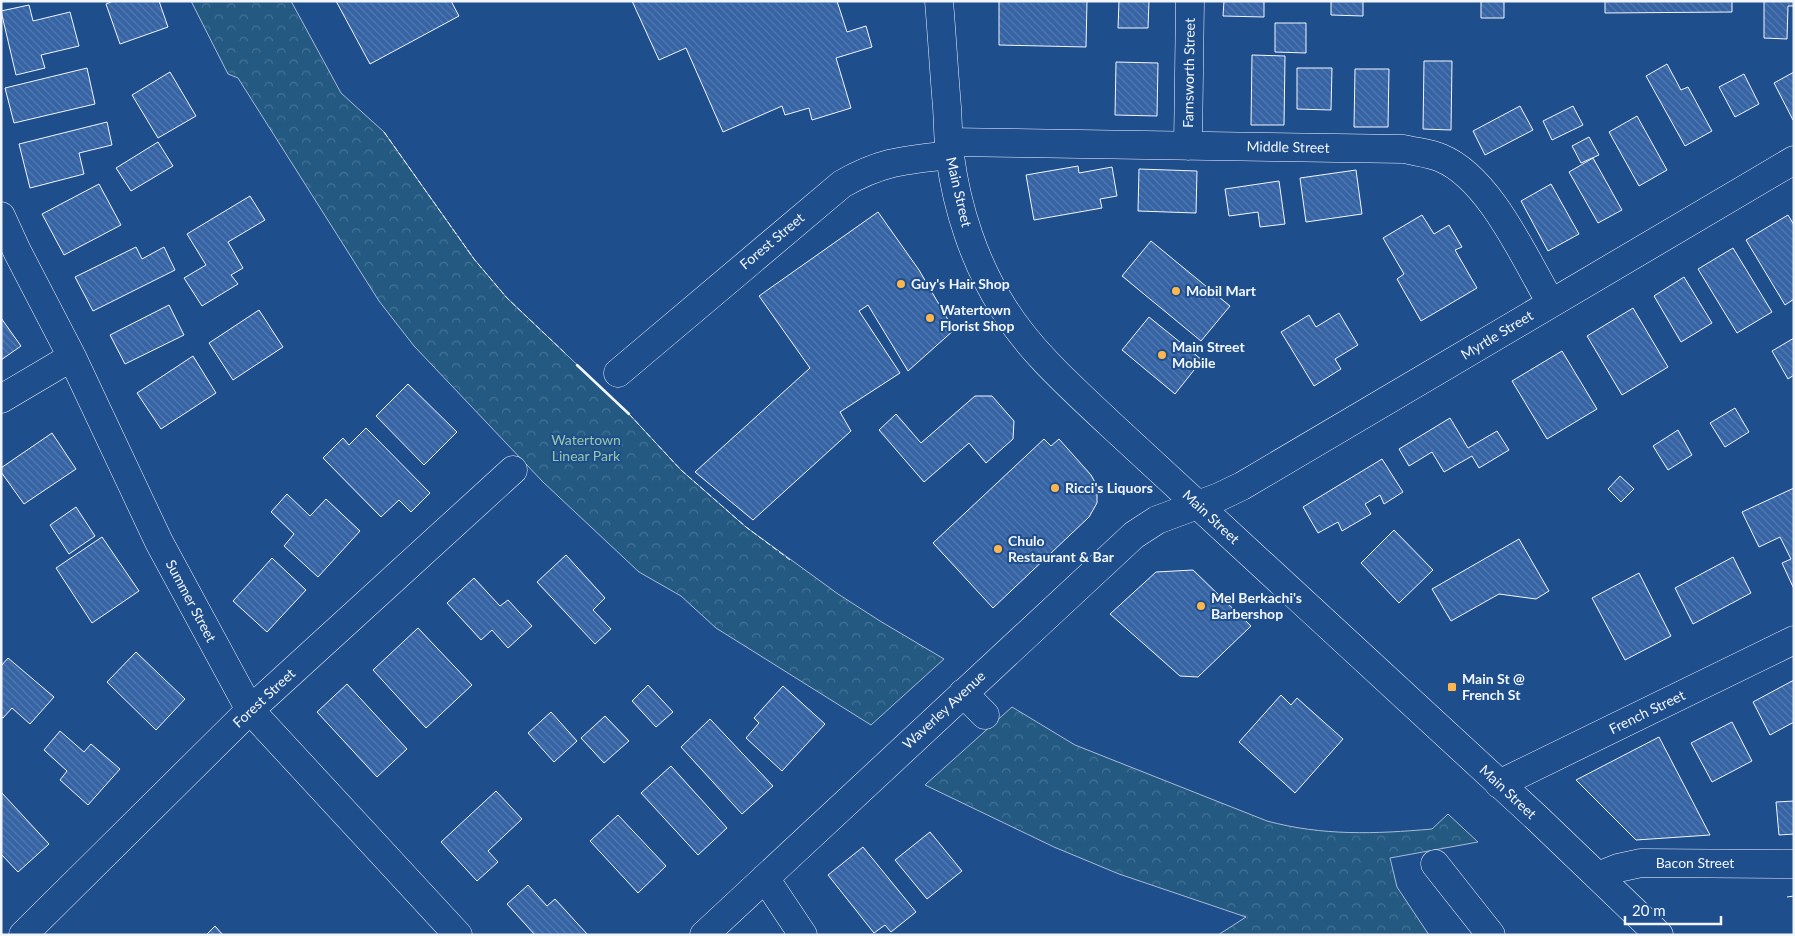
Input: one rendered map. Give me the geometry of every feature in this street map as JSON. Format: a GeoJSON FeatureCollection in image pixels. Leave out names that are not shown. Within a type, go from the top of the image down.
{"type":"FeatureCollection","features":[{"type":"Feature","properties":{"kind":"street","name":"Main Street"},"geometry":{"type":"LineString","coordinates":[[939,1],[949,149],[964,222],[982,266],[1003,308],[1027,340],[1108,423],[1499,784],[1659,935]]}},
{"type":"Feature","properties":{"kind":"street","name":"Farnsworth Street"},"geometry":{"type":"LineString","coordinates":[[1188,146],[1190,1]]}},
{"type":"Feature","properties":{"kind":"street","name":"Middle Street"},"geometry":{"type":"LineString","coordinates":[[949,149],[1188,146],[1404,149],[1441,158],[1468,174],[1495,205],[1551,303]]}},
{"type":"Feature","properties":{"kind":"street","name":"Forest Street"},"geometry":{"type":"LineString","coordinates":[[618,373],[842,184],[864,171],[888,162],[949,149]]}},
{"type":"Feature","properties":{"kind":"street","name":"Myrtle Street"},"geometry":{"type":"LineString","coordinates":[[1197,505],[1242,486],[1794,160]]}},
{"type":"Feature","properties":{"kind":"street","name":"Summer Street"},"geometry":{"type":"LineString","coordinates":[[1,216],[72,357],[159,542],[250,710],[458,935]]}},
{"type":"Feature","properties":{"kind":"street"},"geometry":{"type":"LineString","coordinates":[[1,399],[72,357]]}},
{"type":"Feature","properties":{"kind":"street","name":"Forest Street"},"geometry":{"type":"LineString","coordinates":[[23,935],[250,710],[513,470]]}},
{"type":"Feature","properties":{"kind":"street","name":"Waverley Avenue"},"geometry":{"type":"LineString","coordinates":[[704,935],[1134,535],[1157,520],[1197,505]]}},
{"type":"Feature","properties":{"kind":"street","name":"French Street"},"geometry":{"type":"LineString","coordinates":[[1499,784],[1794,640]]}},
{"type":"Feature","properties":{"kind":"street"},"geometry":{"type":"LineString","coordinates":[[963,693],[984,716]]}},
{"type":"Feature","properties":{"kind":"street","name":"Bacon Street"},"geometry":{"type":"LineString","coordinates":[[1598,876],[1618,868],[1641,863],[1794,864]]}},
{"type":"Feature","properties":{"kind":"street"},"geometry":{"type":"LineString","coordinates":[[1435,864],[1491,935]]}},
{"type":"Feature","properties":{"kind":"street"},"geometry":{"type":"LineString","coordinates":[[765,878],[803,935]]}},
{"type":"Feature","properties":{"kind":"green space","name":"Watertown Linear Park"},"geometry":{"type":"Polygon","coordinates":[[[191,1],[291,1],[341,93],[384,132],[474,259],[507,298],[629,414],[681,470],[746,527],[838,594],[944,659],[871,725],[716,628],[681,596],[639,572],[543,482],[414,346],[379,301],[238,78],[228,74],[191,1]]]}},
{"type":"Feature","properties":{"kind":"green space"},"geometry":{"type":"Polygon","coordinates":[[[1012,707],[1075,745],[1267,821],[1308,829],[1370,833],[1432,829],[1448,814],[1478,842],[1390,858],[1397,887],[1429,935],[1218,935],[1246,917],[1119,874],[1054,847],[925,785],[1012,707]]]}},
{"type":"Feature","properties":{"kind":"building"},"geometry":{"type":"Polygon","coordinates":[[[113,1],[159,1],[168,27],[120,44],[106,4],[113,1]]]}},
{"type":"Feature","properties":{"kind":"building"},"geometry":{"type":"Polygon","coordinates":[[[336,1],[451,1],[459,16],[370,64],[336,1]]]}},
{"type":"Feature","properties":{"kind":"building"},"geometry":{"type":"Polygon","coordinates":[[[632,1],[837,1],[847,32],[866,26],[872,47],[836,58],[851,108],[812,120],[809,108],[785,115],[782,106],[723,132],[686,48],[659,60],[632,1]]]}},
{"type":"Feature","properties":{"kind":"building"},"geometry":{"type":"Polygon","coordinates":[[[999,1],[1087,1],[1086,47],[999,45],[999,1]]]}},
{"type":"Feature","properties":{"kind":"building"},"geometry":{"type":"Polygon","coordinates":[[[1119,1],[1149,1],[1148,28],[1118,28],[1119,1]]]}},
{"type":"Feature","properties":{"kind":"building"},"geometry":{"type":"Polygon","coordinates":[[[1224,1],[1264,1],[1264,17],[1223,16],[1224,1]]]}},
{"type":"Feature","properties":{"kind":"building"},"geometry":{"type":"Polygon","coordinates":[[[1331,1],[1363,1],[1363,16],[1331,15],[1331,1]]]}},
{"type":"Feature","properties":{"kind":"building"},"geometry":{"type":"Polygon","coordinates":[[[1481,1],[1504,1],[1504,18],[1481,18],[1481,1]]]}},
{"type":"Feature","properties":{"kind":"building"},"geometry":{"type":"Polygon","coordinates":[[[1605,1],[1732,1],[1732,12],[1605,13],[1605,1]]]}},
{"type":"Feature","properties":{"kind":"building"},"geometry":{"type":"Polygon","coordinates":[[[1764,1],[1794,1],[1794,6],[1788,6],[1787,39],[1764,38],[1764,1]]]}},
{"type":"Feature","properties":{"kind":"building"},"geometry":{"type":"Polygon","coordinates":[[[29,5],[33,21],[70,12],[79,46],[41,55],[45,68],[16,75],[1,11],[29,5]]]}},
{"type":"Feature","properties":{"kind":"building"},"geometry":{"type":"Polygon","coordinates":[[[1275,23],[1306,23],[1306,53],[1275,52],[1275,23]]]}},
{"type":"Feature","properties":{"kind":"building"},"geometry":{"type":"Polygon","coordinates":[[[1252,55],[1285,56],[1284,125],[1251,125],[1252,55]]]}},
{"type":"Feature","properties":{"kind":"building"},"geometry":{"type":"Polygon","coordinates":[[[1424,61],[1452,61],[1451,130],[1423,129],[1424,61]]]}},
{"type":"Feature","properties":{"kind":"building"},"geometry":{"type":"Polygon","coordinates":[[[1116,62],[1158,63],[1157,116],[1115,115],[1116,62]]]}},
{"type":"Feature","properties":{"kind":"building"},"geometry":{"type":"Polygon","coordinates":[[[1667,64],[1681,90],[1688,87],[1712,131],[1685,146],[1646,76],[1667,64]]]}},
{"type":"Feature","properties":{"kind":"building"},"geometry":{"type":"Polygon","coordinates":[[[87,68],[95,104],[14,123],[5,88],[87,68]]]}},
{"type":"Feature","properties":{"kind":"building"},"geometry":{"type":"Polygon","coordinates":[[[1297,68],[1332,68],[1331,110],[1297,109],[1297,68]]]}},
{"type":"Feature","properties":{"kind":"building"},"geometry":{"type":"Polygon","coordinates":[[[1355,69],[1389,69],[1388,127],[1354,127],[1355,69]]]}},
{"type":"Feature","properties":{"kind":"building"},"geometry":{"type":"Polygon","coordinates":[[[170,72],[196,116],[158,138],[132,95],[170,72]]]}},
{"type":"Feature","properties":{"kind":"building"},"geometry":{"type":"Polygon","coordinates":[[[1794,72],[1794,120],[1793,120],[1774,83],[1794,72]]]}},
{"type":"Feature","properties":{"kind":"building"},"geometry":{"type":"Polygon","coordinates":[[[1744,74],[1759,104],[1735,117],[1719,87],[1744,74]]]}},
{"type":"Feature","properties":{"kind":"building"},"geometry":{"type":"Polygon","coordinates":[[[1520,106],[1533,130],[1485,155],[1473,131],[1520,106]]]}},
{"type":"Feature","properties":{"kind":"building"},"geometry":{"type":"Polygon","coordinates":[[[1573,106],[1583,125],[1552,140],[1543,121],[1573,106]]]}},
{"type":"Feature","properties":{"kind":"building"},"geometry":{"type":"Polygon","coordinates":[[[1637,116],[1667,170],[1639,186],[1609,132],[1637,116]]]}},
{"type":"Feature","properties":{"kind":"building"},"geometry":{"type":"Polygon","coordinates":[[[107,122],[112,145],[79,153],[84,174],[30,188],[19,144],[107,122]]]}},
{"type":"Feature","properties":{"kind":"building"},"geometry":{"type":"Polygon","coordinates":[[[1589,137],[1599,155],[1581,163],[1572,146],[1589,137]]]}},
{"type":"Feature","properties":{"kind":"building"},"geometry":{"type":"Polygon","coordinates":[[[158,142],[173,166],[131,191],[116,168],[158,142]]]}},
{"type":"Feature","properties":{"kind":"building"},"geometry":{"type":"Polygon","coordinates":[[[1593,158],[1622,210],[1598,223],[1569,172],[1593,158]]]}},
{"type":"Feature","properties":{"kind":"building"},"geometry":{"type":"Polygon","coordinates":[[[1078,166],[1079,173],[1112,167],[1117,196],[1100,199],[1102,208],[1034,220],[1026,175],[1078,166]]]}},
{"type":"Feature","properties":{"kind":"building"},"geometry":{"type":"Polygon","coordinates":[[[1139,169],[1197,171],[1196,213],[1138,211],[1139,169]]]}},
{"type":"Feature","properties":{"kind":"building"},"geometry":{"type":"Polygon","coordinates":[[[1356,170],[1362,214],[1306,222],[1300,178],[1356,170]]]}},
{"type":"Feature","properties":{"kind":"building"},"geometry":{"type":"Polygon","coordinates":[[[1279,181],[1285,224],[1260,227],[1258,212],[1229,216],[1225,189],[1279,181]]]}},
{"type":"Feature","properties":{"kind":"building"},"geometry":{"type":"Polygon","coordinates":[[[99,184],[121,225],[64,255],[42,214],[99,184]]]}},
{"type":"Feature","properties":{"kind":"building"},"geometry":{"type":"Polygon","coordinates":[[[1551,184],[1579,234],[1548,251],[1521,201],[1551,184]]]}},
{"type":"Feature","properties":{"kind":"building"},"geometry":{"type":"Polygon","coordinates":[[[250,196],[265,220],[228,242],[243,268],[231,275],[238,284],[202,306],[184,278],[206,265],[187,234],[250,196]]]}},
{"type":"Feature","properties":{"kind":"building"},"geometry":{"type":"Polygon","coordinates":[[[878,212],[919,270],[954,330],[908,371],[868,305],[859,311],[900,373],[840,412],[851,431],[753,520],[695,472],[810,368],[759,296],[878,212]]]}},
{"type":"Feature","properties":{"kind":"building"},"geometry":{"type":"Polygon","coordinates":[[[1422,215],[1434,234],[1449,225],[1462,247],[1455,250],[1477,288],[1421,321],[1397,279],[1404,274],[1383,238],[1422,215]]]}},
{"type":"Feature","properties":{"kind":"building"},"geometry":{"type":"Polygon","coordinates":[[[1788,215],[1794,225],[1794,299],[1785,305],[1746,240],[1788,215]]]}},
{"type":"Feature","properties":{"kind":"building","name":"Mobil Mart"},"geometry":{"type":"Polygon","coordinates":[[[1151,241],[1230,306],[1201,341],[1122,276],[1151,241]]]}},
{"type":"Feature","properties":{"kind":"building"},"geometry":{"type":"Polygon","coordinates":[[[136,247],[142,259],[164,247],[175,270],[93,311],[75,277],[136,247]]]}},
{"type":"Feature","properties":{"kind":"building"},"geometry":{"type":"Polygon","coordinates":[[[1733,248],[1772,312],[1737,333],[1698,269],[1733,248]]]}},
{"type":"Feature","properties":{"kind":"building"},"geometry":{"type":"Polygon","coordinates":[[[1684,277],[1712,323],[1681,342],[1654,296],[1684,277]]]}},
{"type":"Feature","properties":{"kind":"building"},"geometry":{"type":"Polygon","coordinates":[[[169,305],[184,335],[125,364],[110,335],[169,305]]]}},
{"type":"Feature","properties":{"kind":"building"},"geometry":{"type":"Polygon","coordinates":[[[1633,308],[1668,367],[1622,395],[1587,336],[1633,308]]]}},
{"type":"Feature","properties":{"kind":"building"},"geometry":{"type":"Polygon","coordinates":[[[259,310],[283,347],[233,380],[209,343],[259,310]]]}},
{"type":"Feature","properties":{"kind":"building"},"geometry":{"type":"Polygon","coordinates":[[[1339,313],[1358,345],[1335,359],[1341,369],[1314,386],[1281,332],[1309,315],[1316,327],[1339,313]]]}},
{"type":"Feature","properties":{"kind":"building","name":"Main Street Mobile"},"geometry":{"type":"Polygon","coordinates":[[[1149,317],[1202,360],[1175,394],[1122,350],[1149,317]]]}},
{"type":"Feature","properties":{"kind":"building"},"geometry":{"type":"Polygon","coordinates":[[[1,318],[21,346],[1,360],[1,318]]]}},
{"type":"Feature","properties":{"kind":"building"},"geometry":{"type":"Polygon","coordinates":[[[1794,338],[1794,375],[1788,379],[1772,351],[1794,338]]]}},
{"type":"Feature","properties":{"kind":"building"},"geometry":{"type":"Polygon","coordinates":[[[1562,351],[1597,409],[1547,439],[1512,381],[1562,351]]]}},
{"type":"Feature","properties":{"kind":"building"},"geometry":{"type":"Polygon","coordinates":[[[193,356],[216,393],[161,429],[137,393],[193,356]]]}},
{"type":"Feature","properties":{"kind":"building"},"geometry":{"type":"Polygon","coordinates":[[[408,384],[457,432],[424,465],[376,416],[408,384]]]}},
{"type":"Feature","properties":{"kind":"building"},"geometry":{"type":"Polygon","coordinates":[[[975,396],[992,396],[1014,421],[1013,439],[986,463],[969,443],[924,482],[879,430],[896,414],[921,443],[975,396]]]}},
{"type":"Feature","properties":{"kind":"building"},"geometry":{"type":"Polygon","coordinates":[[[1735,408],[1749,432],[1725,447],[1710,423],[1735,408]]]}},
{"type":"Feature","properties":{"kind":"building"},"geometry":{"type":"Polygon","coordinates":[[[1450,418],[1468,448],[1497,431],[1509,450],[1479,468],[1472,456],[1444,472],[1432,452],[1409,466],[1399,449],[1450,418]]]}},
{"type":"Feature","properties":{"kind":"building"},"geometry":{"type":"Polygon","coordinates":[[[366,428],[430,493],[411,512],[399,500],[381,517],[323,458],[343,438],[349,445],[366,428]]]}},
{"type":"Feature","properties":{"kind":"building"},"geometry":{"type":"Polygon","coordinates":[[[1678,430],[1692,455],[1668,470],[1653,446],[1678,430]]]}},
{"type":"Feature","properties":{"kind":"building"},"geometry":{"type":"Polygon","coordinates":[[[52,433],[76,469],[24,504],[1,472],[1,468],[52,433]]]}},
{"type":"Feature","properties":{"kind":"building"},"geometry":{"type":"Polygon","coordinates":[[[1044,439],[1051,446],[1059,439],[1091,475],[1097,486],[1097,503],[1089,517],[993,608],[933,543],[1044,439]]]}},
{"type":"Feature","properties":{"kind":"building"},"geometry":{"type":"Polygon","coordinates":[[[1382,459],[1403,492],[1384,504],[1380,495],[1365,504],[1371,514],[1342,531],[1338,522],[1318,533],[1303,507],[1382,459]]]}},
{"type":"Feature","properties":{"kind":"building"},"geometry":{"type":"Polygon","coordinates":[[[1620,476],[1634,489],[1621,502],[1608,489],[1620,476]]]}},
{"type":"Feature","properties":{"kind":"building"},"geometry":{"type":"Polygon","coordinates":[[[1794,488],[1794,589],[1782,563],[1791,559],[1780,537],[1759,547],[1742,512],[1794,488]]]}},
{"type":"Feature","properties":{"kind":"building"},"geometry":{"type":"Polygon","coordinates":[[[287,494],[310,516],[326,499],[360,531],[318,577],[284,546],[294,534],[271,512],[287,494]]]}},
{"type":"Feature","properties":{"kind":"building"},"geometry":{"type":"Polygon","coordinates":[[[76,507],[95,536],[69,554],[50,525],[76,507]]]}},
{"type":"Feature","properties":{"kind":"building"},"geometry":{"type":"Polygon","coordinates":[[[1394,530],[1433,570],[1399,603],[1361,563],[1394,530]]]}},
{"type":"Feature","properties":{"kind":"building"},"geometry":{"type":"Polygon","coordinates":[[[102,537],[139,591],[92,623],[56,568],[102,537]]]}},
{"type":"Feature","properties":{"kind":"building"},"geometry":{"type":"Polygon","coordinates":[[[1519,539],[1549,591],[1536,599],[1499,594],[1451,621],[1432,589],[1519,539]]]}},
{"type":"Feature","properties":{"kind":"building"},"geometry":{"type":"Polygon","coordinates":[[[566,555],[605,598],[593,610],[611,629],[595,644],[537,582],[566,555]]]}},
{"type":"Feature","properties":{"kind":"building"},"geometry":{"type":"Polygon","coordinates":[[[1733,557],[1751,593],[1693,624],[1675,588],[1733,557]]]}},
{"type":"Feature","properties":{"kind":"building"},"geometry":{"type":"Polygon","coordinates":[[[272,558],[306,590],[267,632],[233,601],[272,558]]]}},
{"type":"Feature","properties":{"kind":"building"},"geometry":{"type":"Polygon","coordinates":[[[1193,570],[1251,626],[1198,677],[1180,676],[1110,614],[1156,572],[1193,570]]]}},
{"type":"Feature","properties":{"kind":"building"},"geometry":{"type":"Polygon","coordinates":[[[1639,573],[1671,636],[1625,660],[1592,598],[1639,573]]]}},
{"type":"Feature","properties":{"kind":"building"},"geometry":{"type":"Polygon","coordinates":[[[474,578],[500,606],[508,600],[532,626],[508,648],[492,630],[481,640],[447,603],[474,578]]]}},
{"type":"Feature","properties":{"kind":"building"},"geometry":{"type":"Polygon","coordinates":[[[418,628],[472,685],[426,728],[373,670],[418,628]]]}},
{"type":"Feature","properties":{"kind":"building"},"geometry":{"type":"Polygon","coordinates":[[[136,652],[185,699],[156,730],[107,682],[136,652]]]}},
{"type":"Feature","properties":{"kind":"building"},"geometry":{"type":"Polygon","coordinates":[[[8,658],[54,697],[30,724],[12,708],[3,718],[1,717],[1,666],[8,658]]]}},
{"type":"Feature","properties":{"kind":"building"},"geometry":{"type":"Polygon","coordinates":[[[1794,680],[1794,722],[1770,735],[1753,702],[1794,680]]]}},
{"type":"Feature","properties":{"kind":"building"},"geometry":{"type":"Polygon","coordinates":[[[347,684],[407,749],[377,777],[317,712],[347,684]]]}},
{"type":"Feature","properties":{"kind":"building"},"geometry":{"type":"Polygon","coordinates":[[[648,685],[673,712],[656,727],[632,701],[648,685]]]}},
{"type":"Feature","properties":{"kind":"building"},"geometry":{"type":"Polygon","coordinates":[[[783,686],[825,724],[782,771],[746,738],[759,723],[754,718],[783,686]]]}},
{"type":"Feature","properties":{"kind":"building"},"geometry":{"type":"Polygon","coordinates":[[[1281,695],[1291,705],[1297,698],[1343,739],[1295,793],[1239,742],[1281,695]]]}},
{"type":"Feature","properties":{"kind":"building"},"geometry":{"type":"Polygon","coordinates":[[[551,712],[577,741],[554,762],[528,733],[551,712]]]}},
{"type":"Feature","properties":{"kind":"building"},"geometry":{"type":"Polygon","coordinates":[[[605,716],[629,741],[604,763],[581,738],[605,716]]]}},
{"type":"Feature","properties":{"kind":"building"},"geometry":{"type":"Polygon","coordinates":[[[710,719],[773,786],[742,814],[681,747],[710,719]]]}},
{"type":"Feature","properties":{"kind":"building"},"geometry":{"type":"Polygon","coordinates":[[[1732,722],[1752,761],[1712,782],[1691,743],[1732,722]]]}},
{"type":"Feature","properties":{"kind":"building"},"geometry":{"type":"Polygon","coordinates":[[[60,731],[84,752],[91,744],[120,769],[88,805],[60,780],[67,771],[44,750],[60,731]]]}},
{"type":"Feature","properties":{"kind":"building"},"geometry":{"type":"Polygon","coordinates":[[[1659,737],[1710,835],[1636,840],[1576,780],[1659,737]]]}},
{"type":"Feature","properties":{"kind":"building"},"geometry":{"type":"Polygon","coordinates":[[[671,766],[727,828],[698,855],[641,793],[671,766]]]}},
{"type":"Feature","properties":{"kind":"building"},"geometry":{"type":"Polygon","coordinates":[[[496,791],[522,819],[488,851],[498,862],[477,881],[441,842],[496,791]]]}},
{"type":"Feature","properties":{"kind":"building"},"geometry":{"type":"Polygon","coordinates":[[[1,792],[49,844],[18,872],[1,854],[1,792]]]}},
{"type":"Feature","properties":{"kind":"building"},"geometry":{"type":"Polygon","coordinates":[[[1794,801],[1794,834],[1779,835],[1776,802],[1794,801]]]}},
{"type":"Feature","properties":{"kind":"building"},"geometry":{"type":"Polygon","coordinates":[[[618,815],[666,866],[638,893],[590,841],[618,815]]]}},
{"type":"Feature","properties":{"kind":"building"},"geometry":{"type":"Polygon","coordinates":[[[930,832],[962,871],[927,899],[895,860],[930,832]]]}},
{"type":"Feature","properties":{"kind":"building"},"geometry":{"type":"Polygon","coordinates":[[[863,847],[916,912],[891,932],[885,925],[874,933],[828,875],[863,847]]]}},
{"type":"Feature","properties":{"kind":"building"},"geometry":{"type":"Polygon","coordinates":[[[528,885],[547,906],[555,899],[588,935],[535,935],[507,904],[528,885]]]}},
{"type":"Feature","properties":{"kind":"building"},"geometry":{"type":"Polygon","coordinates":[[[215,926],[223,935],[206,935],[215,926]]]}},
{"type":"Feature","properties":{"kind":"fence"},"geometry":{"type":"LineString","coordinates":[[384,132],[474,259],[507,298],[566,354]]}},
{"type":"Feature","properties":{"kind":"fence"},"geometry":{"type":"LineString","coordinates":[[629,414],[681,470],[746,527],[790,560]]}},
{"type":"Feature","properties":{"kind":"fence"},"geometry":{"type":"LineString","coordinates":[[1787,897],[1794,896]]}},
{"type":"Feature","properties":{"kind":"wall"},"geometry":{"type":"LineString","coordinates":[[577,365],[629,414]]}},
{"type":"Feature","properties":{"kind":"place","name":"Guy's Hair Shop"},"geometry":{"type":"Point","coordinates":[901,284]}},
{"type":"Feature","properties":{"kind":"place","name":"Mobil Mart"},"geometry":{"type":"Point","coordinates":[1176,291]}},
{"type":"Feature","properties":{"kind":"place","name":"Watertown Florist Shop"},"geometry":{"type":"Point","coordinates":[930,318]}},
{"type":"Feature","properties":{"kind":"place","name":"Main Street Mobile"},"geometry":{"type":"Point","coordinates":[1162,355]}},
{"type":"Feature","properties":{"kind":"place","name":"Ricci's Liquors"},"geometry":{"type":"Point","coordinates":[1055,488]}},
{"type":"Feature","properties":{"kind":"place","name":"Chulo Restaurant & Bar"},"geometry":{"type":"Point","coordinates":[998,549]}},
{"type":"Feature","properties":{"kind":"place","name":"Mel Berkachi's Barbershop"},"geometry":{"type":"Point","coordinates":[1201,606]}},
{"type":"Feature","properties":{"kind":"place","name":"Main St @ French St"},"geometry":{"type":"Point","coordinates":[1452,687]}}]}
